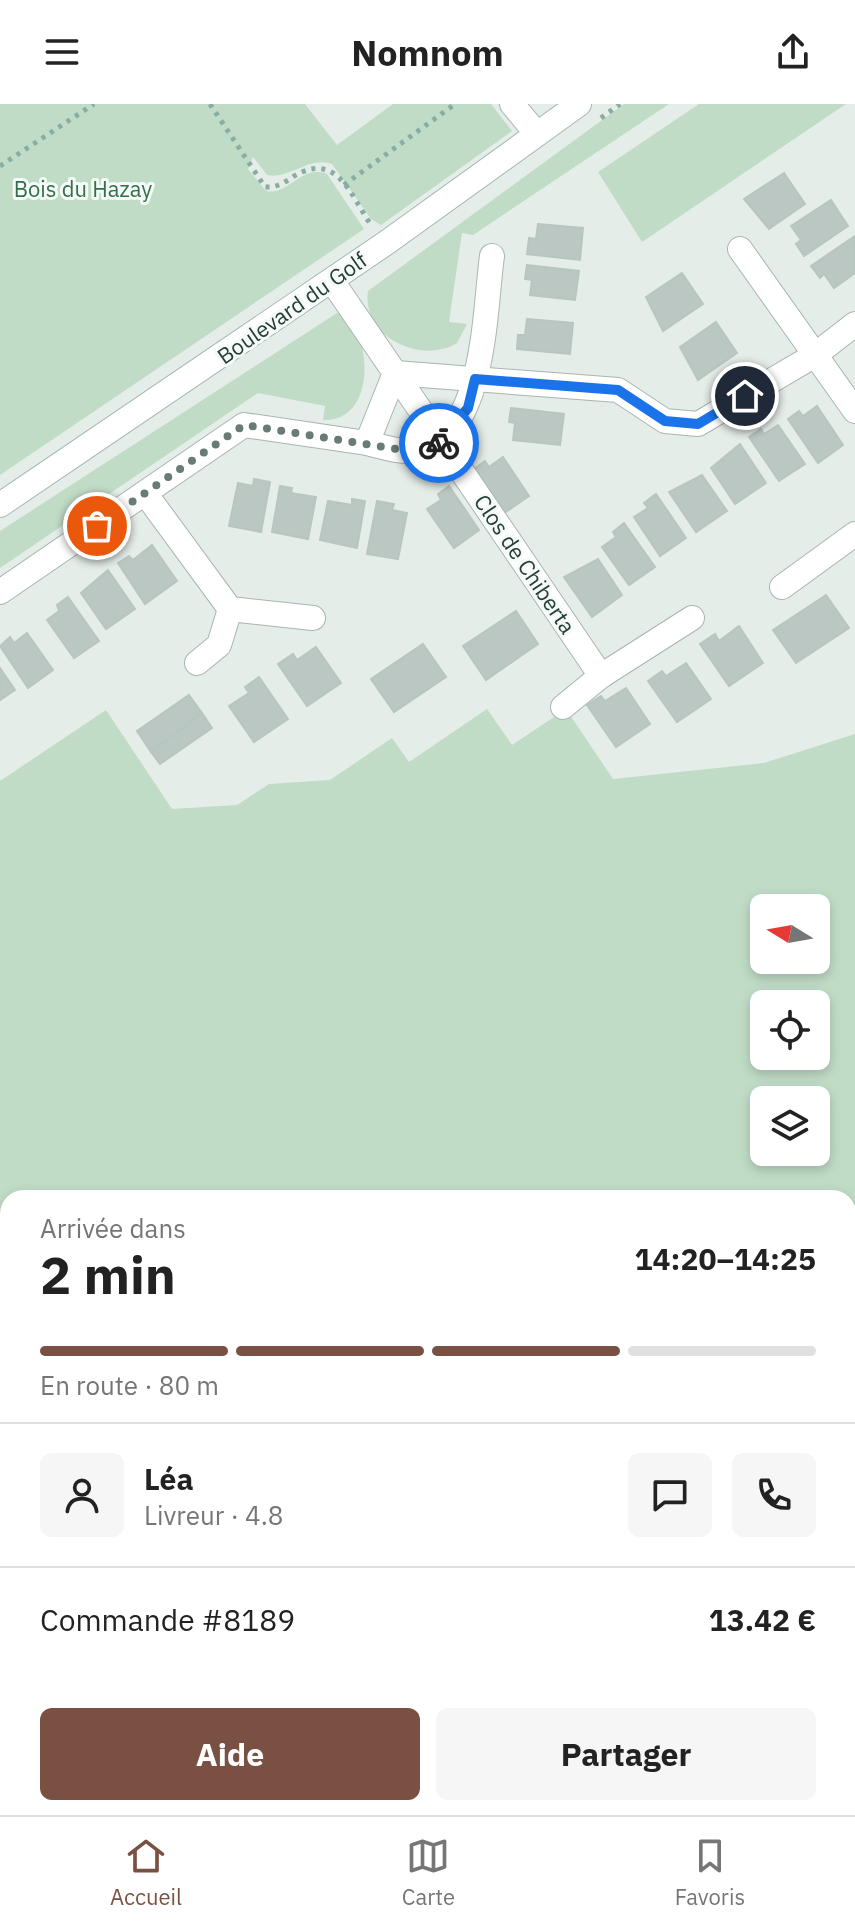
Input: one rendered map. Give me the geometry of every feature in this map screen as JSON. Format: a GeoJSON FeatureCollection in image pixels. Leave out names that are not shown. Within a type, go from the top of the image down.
{"type":"FeatureCollection","features":[{"type":"Feature","properties":{"kind":"street"},"geometry":{"type":"LineString","coordinates":[[512,104],[537,134]]}},
{"type":"Feature","properties":{"kind":"street","name":"Boulevard du Golf"},"geometry":{"type":"LineString","coordinates":[[0,505],[332,281],[579,104]]}},
{"type":"Feature","properties":{"kind":"street"},"geometry":{"type":"LineString","coordinates":[[740,249],[855,411]]}},
{"type":"Feature","properties":{"kind":"street"},"geometry":{"type":"LineString","coordinates":[[0,592],[244,425],[410,451],[442,442],[468,408],[492,256]]}},
{"type":"Feature","properties":{"kind":"street","name":"Clos de Chiberta"},"geometry":{"type":"LineString","coordinates":[[332,281],[601,676]]}},
{"type":"Feature","properties":{"kind":"street"},"geometry":{"type":"LineString","coordinates":[[367,443],[395,373],[618,390],[665,421],[698,424],[815,355],[855,324]]}},
{"type":"Feature","properties":{"kind":"street"},"geometry":{"type":"LineString","coordinates":[[145,493],[230,609],[313,618]]}},
{"type":"Feature","properties":{"kind":"street"},"geometry":{"type":"LineString","coordinates":[[782,587],[855,534]]}},
{"type":"Feature","properties":{"kind":"street"},"geometry":{"type":"LineString","coordinates":[[197,663],[219,645],[230,609]]}},
{"type":"Feature","properties":{"kind":"street"},"geometry":{"type":"LineString","coordinates":[[563,707],[601,676],[692,618]]}},
{"type":"Feature","properties":{"kind":"path"},"geometry":{"type":"LineString","coordinates":[[0,166],[94,104]]}},
{"type":"Feature","properties":{"kind":"path"},"geometry":{"type":"LineString","coordinates":[[210,104],[265,187],[281,184],[316,166],[332,170],[386,243]]}},
{"type":"Feature","properties":{"kind":"path"},"geometry":{"type":"LineString","coordinates":[[344,185],[455,104]]}},
{"type":"Feature","properties":{"kind":"green space","name":"Bois du Hazay"},"geometry":{"type":"Polygon","coordinates":[[[0,104],[305,104],[337,145],[393,104],[491,104],[512,131],[381,225],[371,219],[332,164],[315,163],[275,176],[267,175],[253,157],[248,169],[266,191],[281,189],[310,173],[327,174],[364,229],[0,475],[0,104]]]}},
{"type":"Feature","properties":{"kind":"green space"},"geometry":{"type":"Polygon","coordinates":[[[624,104],[669,104],[473,235],[462,233],[449,322],[467,324],[457,343],[427,351],[397,342],[384,333],[374,322],[368,307],[368,291],[624,104]]]}},
{"type":"Feature","properties":{"kind":"green space"},"geometry":{"type":"Polygon","coordinates":[[[699,104],[846,104],[642,242],[598,172],[699,104]]]}},
{"type":"Feature","properties":{"kind":"green space"},"geometry":{"type":"Polygon","coordinates":[[[337,313],[349,321],[358,335],[364,372],[362,390],[354,406],[341,417],[323,420],[325,406],[258,393],[0,568],[0,531],[337,313]]]}},
{"type":"Feature","properties":{"kind":"green space"},"geometry":{"type":"Polygon","coordinates":[[[487,709],[512,745],[566,709],[613,779],[764,763],[855,734],[855,1190],[0,1190],[0,781],[106,710],[172,809],[237,805],[269,784],[330,780],[392,738],[409,762],[487,709]]]}},
{"type":"Feature","properties":{"kind":"building"},"geometry":{"type":"Polygon","coordinates":[[[784,173],[805,204],[769,229],[744,199],[784,173]]]}},
{"type":"Feature","properties":{"kind":"building"},"geometry":{"type":"Polygon","coordinates":[[[831,200],[848,226],[804,256],[796,244],[801,240],[791,226],[831,200]]]}},
{"type":"Feature","properties":{"kind":"building"},"geometry":{"type":"Polygon","coordinates":[[[538,224],[583,228],[580,260],[527,254],[529,238],[536,239],[538,224]]]}},
{"type":"Feature","properties":{"kind":"building"},"geometry":{"type":"Polygon","coordinates":[[[855,236],[855,273],[834,288],[824,274],[820,278],[811,266],[855,236]]]}},
{"type":"Feature","properties":{"kind":"building"},"geometry":{"type":"Polygon","coordinates":[[[527,265],[579,271],[575,300],[530,295],[532,280],[525,279],[527,265]]]}},
{"type":"Feature","properties":{"kind":"building"},"geometry":{"type":"Polygon","coordinates":[[[682,273],[703,304],[663,331],[646,297],[682,273]]]}},
{"type":"Feature","properties":{"kind":"building"},"geometry":{"type":"Polygon","coordinates":[[[527,319],[573,323],[570,354],[517,349],[518,335],[525,335],[527,319]]]}},
{"type":"Feature","properties":{"kind":"building"},"geometry":{"type":"Polygon","coordinates":[[[716,322],[737,353],[698,380],[680,347],[716,322]]]}},
{"type":"Feature","properties":{"kind":"building"},"geometry":{"type":"Polygon","coordinates":[[[817,406],[843,445],[818,463],[788,419],[799,411],[803,416],[817,406]]]}},
{"type":"Feature","properties":{"kind":"building"},"geometry":{"type":"Polygon","coordinates":[[[511,408],[564,414],[560,445],[513,440],[515,423],[509,422],[511,408]]]}},
{"type":"Feature","properties":{"kind":"building"},"geometry":{"type":"Polygon","coordinates":[[[778,425],[805,464],[779,481],[749,437],[761,429],[764,434],[778,425]]]}},
{"type":"Feature","properties":{"kind":"building"},"geometry":{"type":"Polygon","coordinates":[[[740,444],[766,483],[735,504],[711,468],[740,444]]]}},
{"type":"Feature","properties":{"kind":"building"},"geometry":{"type":"Polygon","coordinates":[[[503,457],[529,496],[503,514],[473,470],[485,461],[489,467],[503,457]]]}},
{"type":"Feature","properties":{"kind":"building"},"geometry":{"type":"Polygon","coordinates":[[[702,475],[727,511],[696,532],[669,492],[702,475]]]}},
{"type":"Feature","properties":{"kind":"building"},"geometry":{"type":"Polygon","coordinates":[[[254,479],[270,482],[261,532],[229,526],[238,483],[253,486],[254,479]]]}},
{"type":"Feature","properties":{"kind":"building"},"geometry":{"type":"Polygon","coordinates":[[[280,486],[292,488],[291,493],[316,497],[308,539],[272,532],[280,486]]]}},
{"type":"Feature","properties":{"kind":"building"},"geometry":{"type":"Polygon","coordinates":[[[449,486],[479,530],[454,548],[427,509],[441,500],[438,494],[449,486]]]}},
{"type":"Feature","properties":{"kind":"building"},"geometry":{"type":"Polygon","coordinates":[[[656,494],[686,538],[660,556],[634,517],[648,508],[644,503],[656,494]]]}},
{"type":"Feature","properties":{"kind":"building"},"geometry":{"type":"Polygon","coordinates":[[[352,499],[365,501],[357,548],[320,540],[328,501],[352,505],[352,499]]]}},
{"type":"Feature","properties":{"kind":"building"},"geometry":{"type":"Polygon","coordinates":[[[377,501],[394,504],[392,510],[407,513],[398,559],[367,554],[377,501]]]}},
{"type":"Feature","properties":{"kind":"building"},"geometry":{"type":"Polygon","coordinates":[[[624,523],[655,567],[629,585],[602,547],[616,537],[613,532],[624,523]]]}},
{"type":"Feature","properties":{"kind":"building"},"geometry":{"type":"Polygon","coordinates":[[[152,545],[177,581],[145,604],[118,563],[129,556],[133,560],[152,545]]]}},
{"type":"Feature","properties":{"kind":"building"},"geometry":{"type":"Polygon","coordinates":[[[598,559],[622,595],[592,617],[564,577],[598,559]]]}},
{"type":"Feature","properties":{"kind":"building"},"geometry":{"type":"Polygon","coordinates":[[[108,570],[135,609],[106,629],[81,593],[108,570]]]}},
{"type":"Feature","properties":{"kind":"building"},"geometry":{"type":"Polygon","coordinates":[[[826,595],[849,628],[796,663],[773,630],[826,595]]]}},
{"type":"Feature","properties":{"kind":"building"},"geometry":{"type":"Polygon","coordinates":[[[68,597],[99,641],[74,658],[47,620],[59,611],[57,605],[68,597]]]}},
{"type":"Feature","properties":{"kind":"building"},"geometry":{"type":"Polygon","coordinates":[[[516,611],[538,644],[486,680],[463,646],[516,611]]]}},
{"type":"Feature","properties":{"kind":"building"},"geometry":{"type":"Polygon","coordinates":[[[739,626],[763,663],[729,686],[700,644],[715,634],[719,641],[739,626]]]}},
{"type":"Feature","properties":{"kind":"building"},"geometry":{"type":"Polygon","coordinates":[[[27,633],[53,670],[28,688],[0,646],[10,637],[14,643],[27,633]]]}},
{"type":"Feature","properties":{"kind":"building"},"geometry":{"type":"Polygon","coordinates":[[[423,644],[446,677],[394,712],[371,679],[423,644]]]}},
{"type":"Feature","properties":{"kind":"building"},"geometry":{"type":"Polygon","coordinates":[[[316,647],[341,683],[307,706],[278,664],[293,654],[297,660],[316,647]]]}},
{"type":"Feature","properties":{"kind":"building"},"geometry":{"type":"Polygon","coordinates":[[[686,663],[711,699],[677,722],[648,681],[662,671],[666,676],[686,663]]]}},
{"type":"Feature","properties":{"kind":"building"},"geometry":{"type":"Polygon","coordinates":[[[0,668],[15,690],[0,700],[0,668]]]}},
{"type":"Feature","properties":{"kind":"building"},"geometry":{"type":"Polygon","coordinates":[[[259,677],[288,719],[254,742],[229,706],[249,693],[245,687],[259,677]]]}},
{"type":"Feature","properties":{"kind":"building"},"geometry":{"type":"Polygon","coordinates":[[[626,688],[650,724],[616,747],[587,705],[601,696],[605,701],[626,688]]]}},
{"type":"Feature","properties":{"kind":"building"},"geometry":{"type":"Polygon","coordinates":[[[189,695],[202,713],[151,752],[137,731],[189,695]]]}},
{"type":"Feature","properties":{"kind":"building"},"geometry":{"type":"Polygon","coordinates":[[[202,713],[212,728],[160,764],[151,752],[202,713]]]}},
{"type":"Feature","properties":{"kind":"way so far"},"geometry":{"type":"LineString","coordinates":[[97,526],[244,425],[410,451],[439,443]]}},
{"type":"Feature","properties":{"kind":"route"},"geometry":{"type":"LineString","coordinates":[[439,443],[468,408],[475,379],[618,390],[665,421],[698,424],[745,396]]}}]}
